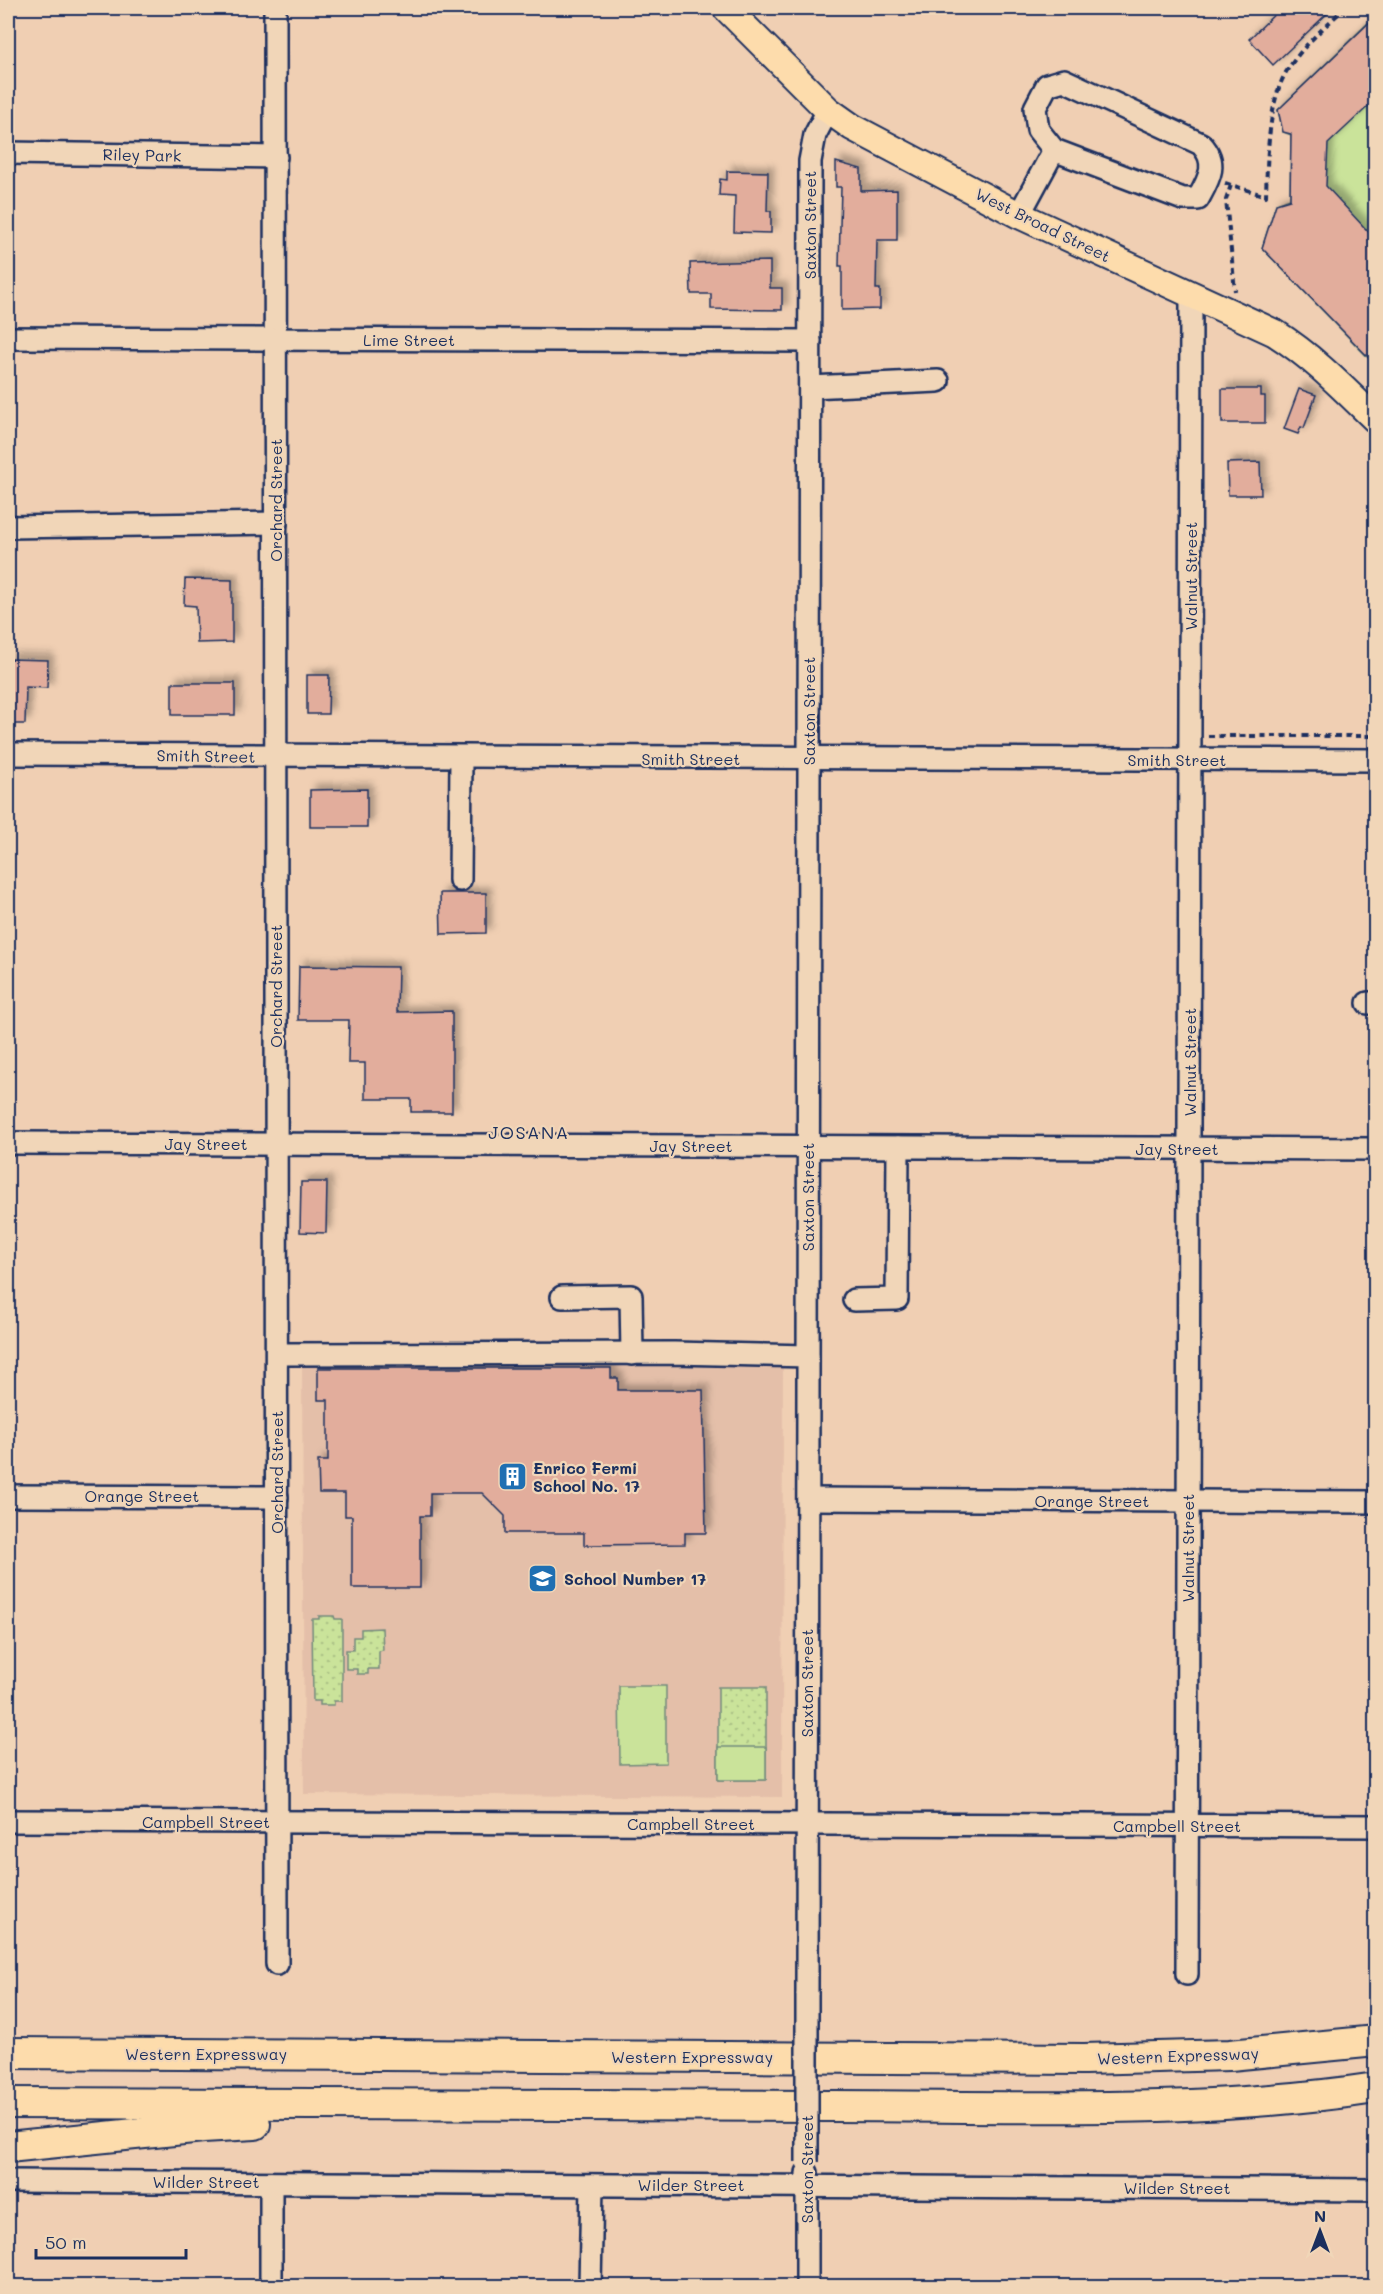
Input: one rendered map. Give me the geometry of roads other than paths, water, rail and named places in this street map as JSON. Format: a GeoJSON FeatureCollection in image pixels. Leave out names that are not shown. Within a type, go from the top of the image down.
{"type":"FeatureCollection","features":[{"type":"Feature","properties":{"kind":"highway"},"geometry":{"type":"LineString","coordinates":[[8,2040],[87,2048],[196,2054]]}},
{"type":"Feature","properties":{"kind":"highway","name":"Western Expressway"},"geometry":{"type":"LineString","coordinates":[[8,2053],[1121,2059],[1239,2054],[1376,2041]]}},
{"type":"Feature","properties":{"kind":"highway"},"geometry":{"type":"LineString","coordinates":[[1183,2105],[1268,2100],[1376,2088]]}},
{"type":"Feature","properties":{"kind":"highway"},"geometry":{"type":"LineString","coordinates":[[8,2103],[353,2106],[1183,2105],[1293,2103],[1376,2098]]}},
{"type":"Feature","properties":{"kind":"highway"},"geometry":{"type":"LineString","coordinates":[[8,2147],[254,2124],[353,2106]]}},
{"type":"Feature","properties":{"kind":"main road","name":"West Broad Street"},"geometry":{"type":"LineString","coordinates":[[726,8],[828,110],[852,127],[1019,215],[1275,333],[1296,346],[1376,420]]}},
{"type":"Feature","properties":{"kind":"street","name":"Orchard Street"},"geometry":{"type":"LineString","coordinates":[[276,8],[277,1964]]}},
{"type":"Feature","properties":{"kind":"street"},"geometry":{"type":"LineString","coordinates":[[1064,80],[1200,144],[1208,152],[1211,165],[1208,181],[1198,199],[1183,199],[1054,150],[1038,130],[1035,108],[1047,85],[1064,80]]}},
{"type":"Feature","properties":{"kind":"street","name":"Saxton Street"},"geometry":{"type":"LineString","coordinates":[[807,2286],[810,161],[815,135],[828,110]]}},
{"type":"Feature","properties":{"kind":"street"},"geometry":{"type":"LineString","coordinates":[[1019,215],[1054,150]]}},
{"type":"Feature","properties":{"kind":"street","name":"Riley Park"},"geometry":{"type":"LineString","coordinates":[[8,153],[276,157]]}},
{"type":"Feature","properties":{"kind":"street","name":"Walnut Street"},"geometry":{"type":"LineString","coordinates":[[1187,1974],[1191,295]]}},
{"type":"Feature","properties":{"kind":"street","name":"Lime Street"},"geometry":{"type":"LineString","coordinates":[[8,338],[810,341]]}},
{"type":"Feature","properties":{"kind":"street"},"geometry":{"type":"LineString","coordinates":[[810,387],[938,381]]}},
{"type":"Feature","properties":{"kind":"street"},"geometry":{"type":"LineString","coordinates":[[8,527],[276,522]]}},
{"type":"Feature","properties":{"kind":"street","name":"Smith Street"},"geometry":{"type":"LineString","coordinates":[[8,754],[460,758],[1376,760]]}},
{"type":"Feature","properties":{"kind":"street"},"geometry":{"type":"LineString","coordinates":[[460,758],[460,880]]}},
{"type":"Feature","properties":{"kind":"street","name":"Jay Street"},"geometry":{"type":"LineString","coordinates":[[8,1143],[1376,1149]]}},
{"type":"Feature","properties":{"kind":"street"},"geometry":{"type":"LineString","coordinates":[[854,1300],[897,1299],[898,1147]]}},
{"type":"Feature","properties":{"kind":"street"},"geometry":{"type":"LineString","coordinates":[[562,1297],[631,1296],[632,1354]]}},
{"type":"Feature","properties":{"kind":"street"},"geometry":{"type":"LineString","coordinates":[[277,1354],[808,1356]]}},
{"type":"Feature","properties":{"kind":"street","name":"Orange Street"},"geometry":{"type":"LineString","coordinates":[[8,1496],[277,1497]]}},
{"type":"Feature","properties":{"kind":"street","name":"Orange Street"},"geometry":{"type":"LineString","coordinates":[[808,1499],[1376,1502]]}},
{"type":"Feature","properties":{"kind":"street","name":"Campbell Street"},"geometry":{"type":"LineString","coordinates":[[8,1821],[1376,1826]]}},
{"type":"Feature","properties":{"kind":"street","name":"Wilder Street"},"geometry":{"type":"LineString","coordinates":[[8,2181],[1376,2190]]}},
{"type":"Feature","properties":{"kind":"street"},"geometry":{"type":"LineString","coordinates":[[271,2183],[271,2286]]}},
{"type":"Feature","properties":{"kind":"street"},"geometry":{"type":"LineString","coordinates":[[590,2286],[592,2185]]}},
{"type":"Feature","properties":{"kind":"place","name":"Enrico Fermi School No. 17"},"geometry":{"type":"Point","coordinates":[512,1477]}},
{"type":"Feature","properties":{"kind":"place","name":"School Number 17"},"geometry":{"type":"Point","coordinates":[543,1579]}},
{"type":"Feature","properties":{"kind":"district","name":"JOSANA"},"geometry":{"type":"Point","coordinates":[529,1133]}}]}
